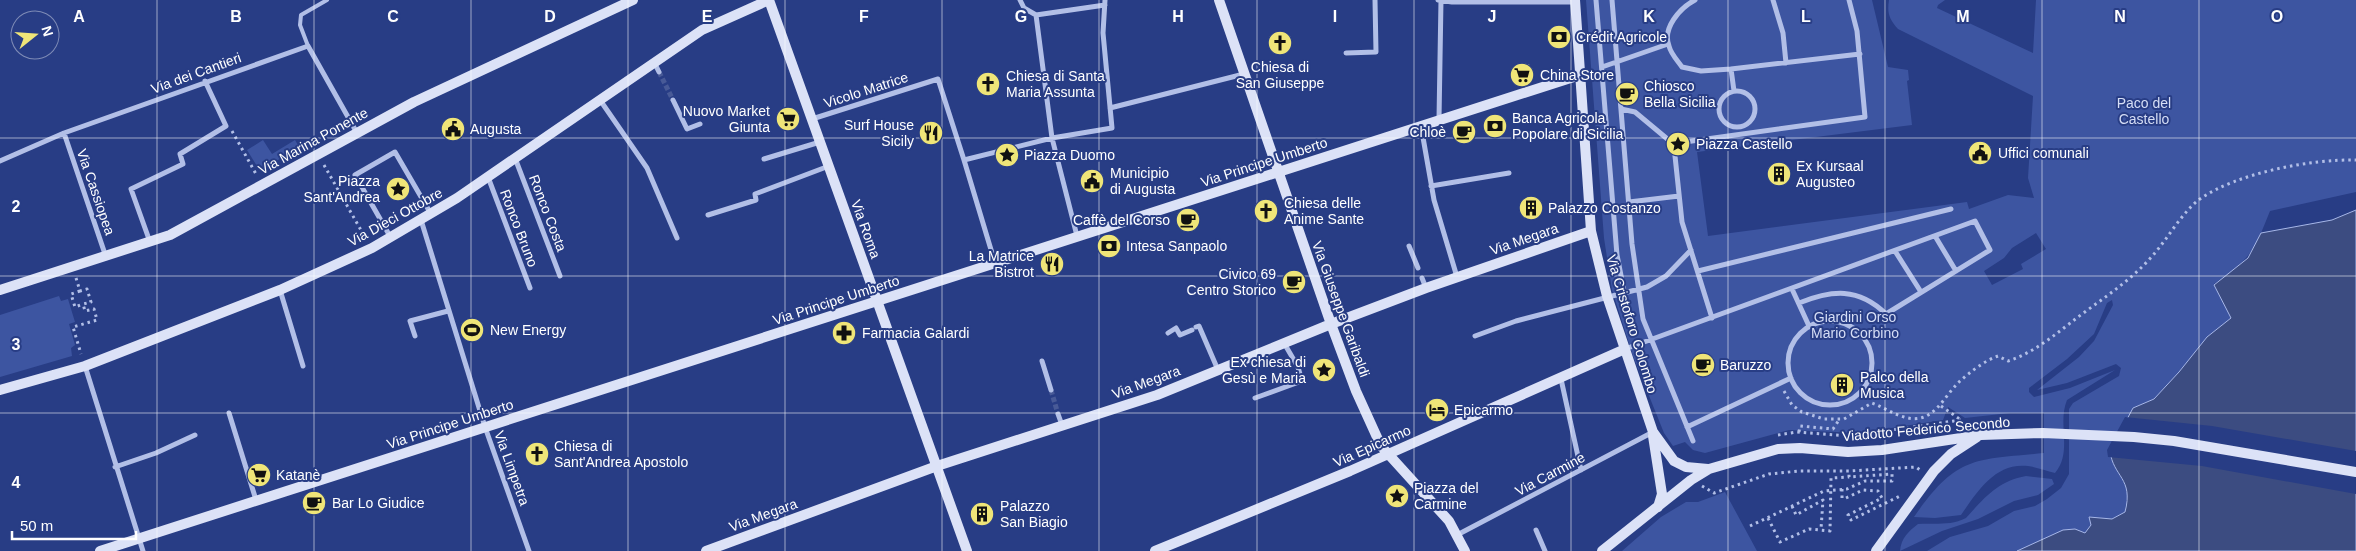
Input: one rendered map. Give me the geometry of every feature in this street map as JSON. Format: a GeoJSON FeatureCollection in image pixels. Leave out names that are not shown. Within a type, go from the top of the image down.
{"type":"FeatureCollection","features":[{"type":"Feature","properties":{"kind":"street","name":"Via Marina Ponente"},"geometry":{"type":"LineString","coordinates":[[0,290],[106,258],[170,235],[414,102],[621,3],[633,0]]}},
{"type":"Feature","properties":{"kind":"street","name":"Via Dieci Ottobre"},"geometry":{"type":"LineString","coordinates":[[0,390],[85,366],[280,290],[372,248],[431,214],[702,30],[769,0]]}},
{"type":"Feature","properties":{"kind":"street","name":"Via Roma"},"geometry":{"type":"LineString","coordinates":[[769,0],[968,551]]}},
{"type":"Feature","properties":{"kind":"street"},"geometry":{"type":"LineString","coordinates":[[1020,0],[1024,8],[1036,15],[1110,0]]}},
{"type":"Feature","properties":{"kind":"street","name":"Via Giuseppe Garibaldi"},"geometry":{"type":"LineString","coordinates":[[1219,0],[1331,324],[1381,446],[1449,521],[1465,551]]}},
{"type":"Feature","properties":{"kind":"street"},"geometry":{"type":"LineString","coordinates":[[1346,53],[1376,52],[1375,0]]}},
{"type":"Feature","properties":{"kind":"street"},"geometry":{"type":"LineString","coordinates":[[1440,120],[1440,0],[1452,2],[1575,1]]}},
{"type":"Feature","properties":{"kind":"street"},"geometry":{"type":"LineString","coordinates":[[1596,0],[1617,255],[1624,291]]}},
{"type":"Feature","properties":{"kind":"street"},"geometry":{"type":"LineString","coordinates":[[1612,0],[1629,202],[1643,319],[1692,441]]}},
{"type":"Feature","properties":{"kind":"street"},"geometry":{"type":"LineString","coordinates":[[1695,0],[1678,13],[1669,26],[1668,44],[1682,66],[1701,71],[1731,69],[1860,54]]}},
{"type":"Feature","properties":{"kind":"street"},"geometry":{"type":"LineString","coordinates":[[1773,0],[1783,33],[1786,63]]}},
{"type":"Feature","properties":{"kind":"street"},"geometry":{"type":"LineString","coordinates":[[1712,318],[1682,222],[1675,156],[1677,147],[1685,142],[1865,118],[1857,31],[1849,0]]}},
{"type":"Feature","properties":{"kind":"street","name":"Via Cristoforo Colombo"},"geometry":{"type":"LineString","coordinates":[[1575,1],[1591,231],[1607,296],[1652,432],[1674,461],[1686,467],[1709,469]]}},
{"type":"Feature","properties":{"kind":"street"},"geometry":{"type":"LineString","coordinates":[[995,263],[964,160],[1052,138],[1112,128],[1103,33],[1105,2]]}},
{"type":"Feature","properties":{"kind":"street"},"geometry":{"type":"LineString","coordinates":[[1036,15],[1052,138],[1078,237]]}},
{"type":"Feature","properties":{"kind":"street"},"geometry":{"type":"LineString","coordinates":[[1602,67],[1668,44]]}},
{"type":"Feature","properties":{"kind":"street","name":"Via dei Cantieri"},"geometry":{"type":"LineString","coordinates":[[0,161],[64,133],[308,46]]}},
{"type":"Feature","properties":{"kind":"street"},"geometry":{"type":"LineString","coordinates":[[308,46],[357,132]]}},
{"type":"Feature","properties":{"kind":"street"},"geometry":{"type":"LineString","coordinates":[[654,61],[659,72]]}},
{"type":"Feature","properties":{"kind":"street"},"geometry":{"type":"LineString","coordinates":[[1731,69],[1734,90]]}},
{"type":"Feature","properties":{"kind":"street"},"geometry":{"type":"LineString","coordinates":[[1110,108],[1244,74]]}},
{"type":"Feature","properties":{"kind":"street","name":"Via Principe Umberto"},"geometry":{"type":"LineString","coordinates":[[100,551],[1580,76]]}},
{"type":"Feature","properties":{"kind":"street","name":"Vicolo Matrice"},"geometry":{"type":"LineString","coordinates":[[812,119],[938,79],[964,160]]}},
{"type":"Feature","properties":{"kind":"street"},"geometry":{"type":"LineString","coordinates":[[150,243],[131,189],[183,164],[180,154],[226,126],[205,82]]}},
{"type":"Feature","properties":{"kind":"street"},"geometry":{"type":"LineString","coordinates":[[1734,90],[1749,95],[1755,110],[1747,124],[1739,127],[1731,126],[1720,115],[1721,100],[1734,90]]}},
{"type":"Feature","properties":{"kind":"street"},"geometry":{"type":"LineString","coordinates":[[600,100],[647,168],[676,238]]}},
{"type":"Feature","properties":{"kind":"street"},"geometry":{"type":"LineString","coordinates":[[673,100],[687,129],[700,124]]}},
{"type":"Feature","properties":{"kind":"street"},"geometry":{"type":"LineString","coordinates":[[1621,109],[1635,112],[1677,147]]}},
{"type":"Feature","properties":{"kind":"street"},"geometry":{"type":"LineString","coordinates":[[1421,126],[1431,186],[1457,277]]}},
{"type":"Feature","properties":{"kind":"street"},"geometry":{"type":"LineString","coordinates":[[1739,127],[1740,134]]}},
{"type":"Feature","properties":{"kind":"street","name":"Via Cassiopea"},"geometry":{"type":"LineString","coordinates":[[64,133],[106,258]]}},
{"type":"Feature","properties":{"kind":"street"},"geometry":{"type":"LineString","coordinates":[[764,160],[820,142]]}},
{"type":"Feature","properties":{"kind":"street"},"geometry":{"type":"LineString","coordinates":[[391,238],[355,175],[395,152],[431,214]]}},
{"type":"Feature","properties":{"kind":"street","name":"Ronco Costa"},"geometry":{"type":"LineString","coordinates":[[515,158],[560,276]]}},
{"type":"Feature","properties":{"kind":"street"},"geometry":{"type":"LineString","coordinates":[[708,215],[756,200],[755,194],[829,166]]}},
{"type":"Feature","properties":{"kind":"street"},"geometry":{"type":"LineString","coordinates":[[1431,186],[1509,173]]}},
{"type":"Feature","properties":{"kind":"street","name":"Ronco Bruno"},"geometry":{"type":"LineString","coordinates":[[488,176],[530,288]]}},
{"type":"Feature","properties":{"kind":"street"},"geometry":{"type":"LineString","coordinates":[[1629,202],[1679,196]]}},
{"type":"Feature","properties":{"kind":"street"},"geometry":{"type":"LineString","coordinates":[[1698,271],[1951,210]]}},
{"type":"Feature","properties":{"kind":"street","name":"Via Limpetra"},"geometry":{"type":"LineString","coordinates":[[421,220],[485,427],[530,551]]}},
{"type":"Feature","properties":{"kind":"street"},"geometry":{"type":"LineString","coordinates":[[1625,350],[1650,338],[1712,318],[1975,221],[1990,250],[1886,314],[1873,301],[1852,294],[1824,294],[1799,303]]}},
{"type":"Feature","properties":{"kind":"street","name":"Via Megara"},"geometry":{"type":"LineString","coordinates":[[706,551],[937,466],[1157,395],[1331,324],[1424,283],[1457,277],[1591,231]]}},
{"type":"Feature","properties":{"kind":"street"},"geometry":{"type":"LineString","coordinates":[[1935,236],[1956,271]]}},
{"type":"Feature","properties":{"kind":"street"},"geometry":{"type":"LineString","coordinates":[[1409,246],[1418,268]]}},
{"type":"Feature","properties":{"kind":"street"},"geometry":{"type":"LineString","coordinates":[[1475,336],[1516,321],[1624,291],[1647,287],[1666,276],[1692,250]]}},
{"type":"Feature","properties":{"kind":"street"},"geometry":{"type":"LineString","coordinates":[[1895,251],[1921,292]]}},
{"type":"Feature","properties":{"kind":"street"},"geometry":{"type":"LineString","coordinates":[[1792,289],[1809,326]]}},
{"type":"Feature","properties":{"kind":"street"},"geometry":{"type":"LineString","coordinates":[[280,290],[303,366]]}},
{"type":"Feature","properties":{"kind":"street"},"geometry":{"type":"LineString","coordinates":[[415,336],[410,321],[448,311]]}},
{"type":"Feature","properties":{"kind":"street"},"geometry":{"type":"LineString","coordinates":[[1823,320],[1839,321],[1854,328],[1865,339],[1872,354],[1872,370],[1866,384],[1856,397],[1842,404],[1826,405],[1810,400],[1798,391],[1791,378],[1788,362],[1790,348],[1797,335],[1809,326],[1823,320]]}},
{"type":"Feature","properties":{"kind":"street"},"geometry":{"type":"LineString","coordinates":[[1168,333],[1176,328],[1180,335],[1199,326],[1218,370]]}},
{"type":"Feature","properties":{"kind":"street"},"geometry":{"type":"LineString","coordinates":[[1255,398],[1299,382],[1301,378],[1298,367],[1284,343]]}},
{"type":"Feature","properties":{"kind":"street","name":"Via Epicarmo"},"geometry":{"type":"LineString","coordinates":[[1155,551],[1350,471],[1625,350]]}},
{"type":"Feature","properties":{"kind":"street"},"geometry":{"type":"LineString","coordinates":[[1042,361],[1051,390]]}},
{"type":"Feature","properties":{"kind":"street"},"geometry":{"type":"LineString","coordinates":[[85,366],[115,467],[143,551]]}},
{"type":"Feature","properties":{"kind":"street"},"geometry":{"type":"LineString","coordinates":[[1687,427],[1791,378]]}},
{"type":"Feature","properties":{"kind":"street"},"geometry":{"type":"LineString","coordinates":[[1561,379],[1581,470]]}},
{"type":"Feature","properties":{"kind":"street"},"geometry":{"type":"LineString","coordinates":[[229,413],[256,501]]}},
{"type":"Feature","properties":{"kind":"street"},"geometry":{"type":"LineString","coordinates":[[1058,414],[1062,425]]}},
{"type":"Feature","properties":{"kind":"street"},"geometry":{"type":"LineString","coordinates":[[1652,432],[1662,494],[1658,507]]}},
{"type":"Feature","properties":{"kind":"street","name":"Via Carmine"},"geometry":{"type":"LineString","coordinates":[[1458,535],[1652,432]]}},
{"type":"Feature","properties":{"kind":"street","name":"Viadotto Federico Secondo"},"geometry":{"type":"LineString","coordinates":[[1709,469],[1778,449],[1800,448],[1848,452],[1882,450],[1981,435],[2043,433],[2174,441],[2356,472]]}},
{"type":"Feature","properties":{"kind":"street"},"geometry":{"type":"LineString","coordinates":[[115,467],[156,453],[195,435]]}},
{"type":"Feature","properties":{"kind":"street"},"geometry":{"type":"LineString","coordinates":[[1876,551],[1934,471],[1951,454],[1981,435]]}},
{"type":"Feature","properties":{"kind":"street"},"geometry":{"type":"LineString","coordinates":[[1602,551],[1691,480],[1709,469]]}},
{"type":"Feature","properties":{"kind":"street"},"geometry":{"type":"LineString","coordinates":[[1536,530],[1545,551]]}},
{"type":"Feature","properties":{"kind":"lane"},"geometry":{"type":"LineString","coordinates":[[308,46],[300,25],[301,15],[327,0]]}},
{"type":"Feature","properties":{"kind":"path"},"geometry":{"type":"LineString","coordinates":[[226,126],[232,131],[262,184]]}},
{"type":"Feature","properties":{"kind":"path"},"geometry":{"type":"LineString","coordinates":[[318,154],[372,248]]}},
{"type":"Feature","properties":{"kind":"path"},"geometry":{"type":"LineString","coordinates":[[1780,383],[1792,405],[1802,412],[1824,420],[1839,420],[1851,416],[1872,402],[1906,418],[1929,414],[1941,406],[1958,383],[1990,359],[1998,356],[2008,361],[2035,348],[2132,277],[2154,255],[2198,200],[2218,189],[2285,168],[2338,160],[2356,160]]}},
{"type":"Feature","properties":{"kind":"path"},"geometry":{"type":"LineString","coordinates":[[73,267],[80,291]]}},
{"type":"Feature","properties":{"kind":"path"},"geometry":{"type":"LineString","coordinates":[[87,289],[91,302],[75,307],[71,294],[80,291],[87,289]]}},
{"type":"Feature","properties":{"kind":"path"},"geometry":{"type":"LineString","coordinates":[[83,304],[85,311],[94,309],[97,320],[73,327],[85,366]]}},
{"type":"Feature","properties":{"kind":"path"},"geometry":{"type":"LineString","coordinates":[[1941,406],[1961,420]]}},
{"type":"Feature","properties":{"kind":"path"},"geometry":{"type":"LineString","coordinates":[[1799,432],[1800,426],[1833,429],[1839,420]]}},
{"type":"Feature","properties":{"kind":"path"},"geometry":{"type":"LineString","coordinates":[[1691,480],[1714,493],[1769,474],[1800,471],[1849,472],[1916,467],[1921,472]]}},
{"type":"Feature","properties":{"kind":"path"},"geometry":{"type":"LineString","coordinates":[[1849,472],[1849,477]]}},
{"type":"Feature","properties":{"kind":"path"},"geometry":{"type":"LineString","coordinates":[[1750,526],[1824,491],[1831,490],[1842,489],[1865,481],[1892,481],[1892,474],[1831,478],[1831,490],[1830,531],[1809,529],[1780,542],[1768,518]]}},
{"type":"Feature","properties":{"kind":"path"},"geometry":{"type":"LineString","coordinates":[[1842,489],[1842,498],[1863,490],[1878,491],[1882,498],[1848,515],[1851,520],[1902,494],[1897,502]]}},
{"type":"Feature","properties":{"kind":"path"},"geometry":{"type":"LineString","coordinates":[[1792,506],[1796,515],[1823,500],[1821,529]]}},
{"type":"Feature","properties":{"kind":"green space"},"geometry":{"type":"Polygon","coordinates":[[[1586,0],[1872,0],[1888,67],[1908,70],[1909,80],[1907,81],[1912,125],[1697,152],[1708,236],[1967,202],[1969,209],[2008,195],[2034,198],[2028,178],[2033,96],[1898,29],[1889,16],[1889,0],[1945,0],[1937,8],[2033,53],[2036,0],[2356,0],[2356,192],[2270,211],[2260,236],[2250,253],[2236,268],[2214,284],[2232,318],[2207,337],[2154,399],[2133,408],[2121,476],[2128,489],[2125,512],[2112,519],[2090,517],[2091,525],[2085,533],[2075,529],[2017,551],[1927,551],[1950,537],[1988,526],[2014,511],[2035,506],[2061,488],[2069,474],[2069,409],[2073,403],[2119,376],[2121,368],[2116,364],[2067,383],[2037,390],[2079,357],[2094,341],[2113,305],[2112,300],[2107,303],[2094,334],[2067,359],[2029,388],[2029,392],[2034,397],[2070,388],[2115,370],[2067,400],[2063,419],[2063,456],[2055,473],[2028,466],[2016,466],[2006,469],[1988,480],[1961,515],[1935,518],[1914,517],[1943,482],[1956,471],[1969,464],[2000,457],[2044,453],[2044,413],[2010,413],[1965,418],[1948,407],[1943,420],[1859,433],[1789,430],[1705,453],[1693,450],[1685,442],[1673,446],[1664,433],[1633,356],[1612,290],[1604,238],[1586,0]],[[2036,233],[2012,248],[2004,258],[1984,271],[1992,285],[2023,269],[2021,264],[2046,249],[2036,233]]]}},
{"type":"Feature","properties":{"kind":"green space"},"geometry":{"type":"Polygon","coordinates":[[[263,140],[272,154],[295,140],[299,147],[260,171],[247,150],[263,140]]]}},
{"type":"Feature","properties":{"kind":"green space"},"geometry":{"type":"Polygon","coordinates":[[[59,296],[61,301],[68,299],[75,322],[69,324],[75,345],[71,348],[72,356],[0,377],[0,315],[59,296]]]}},
{"type":"Feature","properties":{"kind":"green space"},"geometry":{"type":"Polygon","coordinates":[[[2026,476],[2052,479],[2054,484],[2038,495],[2014,501],[1978,519],[1942,531],[1900,551],[1904,539],[1918,524],[1960,521],[1966,518],[1999,486],[2016,478],[2026,476]]]}},
{"type":"Feature","properties":{"kind":"green space"},"geometry":{"type":"Polygon","coordinates":[[[1725,492],[1757,551],[1622,551],[1661,517],[1686,502],[1698,502],[1725,492]]]}},
{"type":"Feature","properties":{"kind":"shaded area"},"geometry":{"type":"Polygon","coordinates":[[[2356,210],[2356,551],[2017,551],[2063,530],[2075,529],[2085,533],[2091,525],[2089,517],[2112,519],[2125,512],[2127,492],[2112,460],[2110,451],[2133,408],[2154,399],[2207,337],[2231,318],[2214,285],[2248,258],[2261,233],[2332,220],[2356,210]]]}},
{"type":"Feature","properties":{"kind":"pier"},"geometry":{"type":"Polygon","coordinates":[[[2125,417],[2212,426],[2356,451],[2356,494],[2202,466],[2108,457],[2107,450],[2125,417]]]}},
{"type":"Feature","properties":{"kind":"tunnel"},"geometry":{"type":"LineString","coordinates":[[659,72],[673,100]]}},
{"type":"Feature","properties":{"kind":"tunnel"},"geometry":{"type":"LineString","coordinates":[[1051,390],[1058,414]]}},
{"type":"Feature","properties":{"kind":"place","name":"Crédit Agricole"},"geometry":{"type":"Point","coordinates":[1559,37]}},
{"type":"Feature","properties":{"kind":"place","name":"Chiesa di San Giuseppe"},"geometry":{"type":"Point","coordinates":[1280,43]}},
{"type":"Feature","properties":{"kind":"place","name":"China Store"},"geometry":{"type":"Point","coordinates":[1522,75]}},
{"type":"Feature","properties":{"kind":"place","name":"Chiesa di Santa Maria Assunta"},"geometry":{"type":"Point","coordinates":[988,84]}},
{"type":"Feature","properties":{"kind":"place","name":"Chiosco Bella Sicilia"},"geometry":{"type":"Point","coordinates":[1627,94]}},
{"type":"Feature","properties":{"kind":"place","name":"Nuovo Market Giunta"},"geometry":{"type":"Point","coordinates":[788,119]}},
{"type":"Feature","properties":{"kind":"place","name":"Banca Agricola Popolare di Sicilia"},"geometry":{"type":"Point","coordinates":[1495,126]}},
{"type":"Feature","properties":{"kind":"place","name":"Augusta"},"geometry":{"type":"Point","coordinates":[453,129]}},
{"type":"Feature","properties":{"kind":"place","name":"Chloè"},"geometry":{"type":"Point","coordinates":[1464,132]}},
{"type":"Feature","properties":{"kind":"place","name":"Surf House Sicily"},"geometry":{"type":"Point","coordinates":[931,133]}},
{"type":"Feature","properties":{"kind":"place","name":"Piazza Castello"},"geometry":{"type":"Point","coordinates":[1678,144]}},
{"type":"Feature","properties":{"kind":"place","name":"Uffici comunali"},"geometry":{"type":"Point","coordinates":[1980,153]}},
{"type":"Feature","properties":{"kind":"place","name":"Piazza Duomo"},"geometry":{"type":"Point","coordinates":[1007,155]}},
{"type":"Feature","properties":{"kind":"place","name":"Ex Kursaal Augusteo"},"geometry":{"type":"Point","coordinates":[1779,174]}},
{"type":"Feature","properties":{"kind":"place","name":"Municipio di Augusta"},"geometry":{"type":"Point","coordinates":[1092,181]}},
{"type":"Feature","properties":{"kind":"place","name":"Piazza Sant'Andrea"},"geometry":{"type":"Point","coordinates":[398,189]}},
{"type":"Feature","properties":{"kind":"place","name":"Palazzo Costanzo"},"geometry":{"type":"Point","coordinates":[1531,208]}},
{"type":"Feature","properties":{"kind":"place","name":"Chiesa delle Anime Sante"},"geometry":{"type":"Point","coordinates":[1266,211]}},
{"type":"Feature","properties":{"kind":"place","name":"Caffè del Corso"},"geometry":{"type":"Point","coordinates":[1188,220]}},
{"type":"Feature","properties":{"kind":"place","name":"Intesa Sanpaolo"},"geometry":{"type":"Point","coordinates":[1109,246]}},
{"type":"Feature","properties":{"kind":"place","name":"La Matrice Bistrot"},"geometry":{"type":"Point","coordinates":[1052,264]}},
{"type":"Feature","properties":{"kind":"place","name":"Civico 69 Centro Storico"},"geometry":{"type":"Point","coordinates":[1294,282]}},
{"type":"Feature","properties":{"kind":"place","name":"New Energy"},"geometry":{"type":"Point","coordinates":[472,330]}},
{"type":"Feature","properties":{"kind":"place","name":"Farmacia Galardi"},"geometry":{"type":"Point","coordinates":[844,333]}},
{"type":"Feature","properties":{"kind":"place","name":"Baruzzo"},"geometry":{"type":"Point","coordinates":[1703,365]}},
{"type":"Feature","properties":{"kind":"place","name":"Ex chiesa di Gesù e Maria"},"geometry":{"type":"Point","coordinates":[1324,370]}},
{"type":"Feature","properties":{"kind":"place","name":"Palco della Musica"},"geometry":{"type":"Point","coordinates":[1842,385]}},
{"type":"Feature","properties":{"kind":"place","name":"Epicarmo"},"geometry":{"type":"Point","coordinates":[1437,410]}},
{"type":"Feature","properties":{"kind":"place","name":"Chiesa di Sant'Andrea Apostolo"},"geometry":{"type":"Point","coordinates":[537,454]}},
{"type":"Feature","properties":{"kind":"place","name":"Katanè"},"geometry":{"type":"Point","coordinates":[259,475]}},
{"type":"Feature","properties":{"kind":"place","name":"Piazza del Carmine"},"geometry":{"type":"Point","coordinates":[1397,496]}},
{"type":"Feature","properties":{"kind":"place","name":"Bar Lo Giudice"},"geometry":{"type":"Point","coordinates":[314,503]}},
{"type":"Feature","properties":{"kind":"place","name":"Palazzo San Biagio"},"geometry":{"type":"Point","coordinates":[982,514]}},
{"type":"Feature","properties":{"kind":"park label","name":"Paco del Castello"},"geometry":{"type":"Point","coordinates":[2144,112]}},
{"type":"Feature","properties":{"kind":"park label","name":"Giardini Orso Mario Corbino"},"geometry":{"type":"Point","coordinates":[1855,326]}}]}
